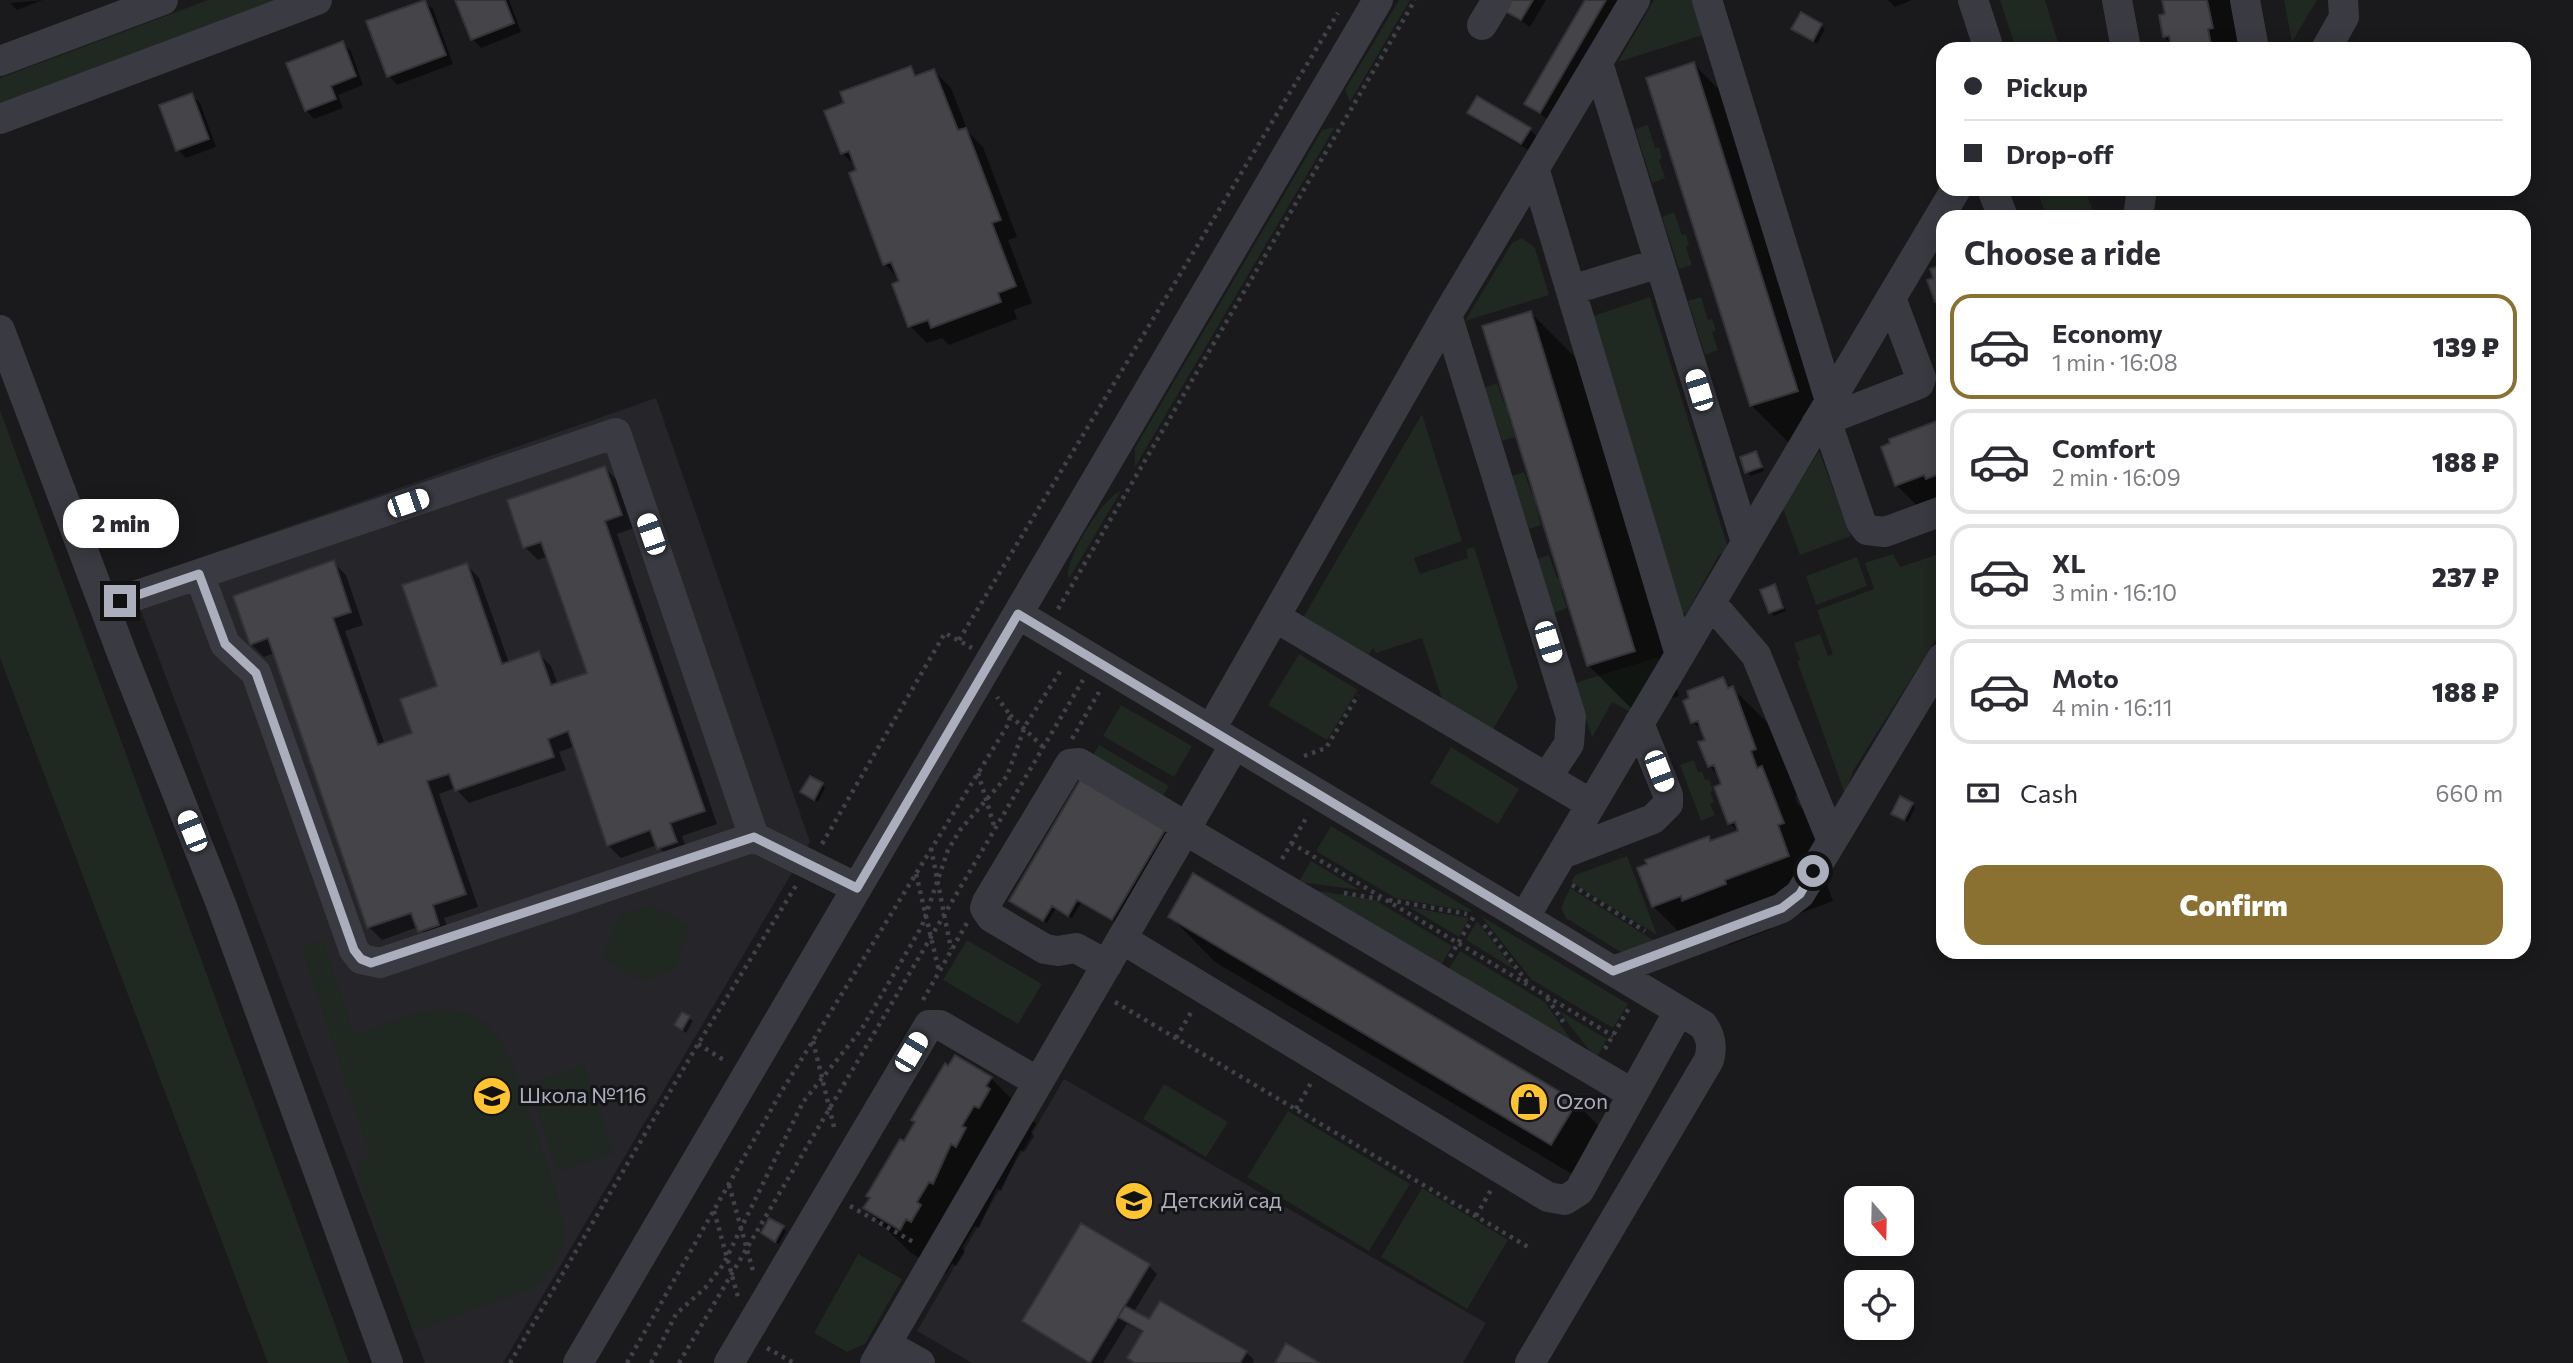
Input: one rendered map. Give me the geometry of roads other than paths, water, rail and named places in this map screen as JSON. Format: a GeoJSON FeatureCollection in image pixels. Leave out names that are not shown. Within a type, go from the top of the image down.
{"type":"FeatureCollection","features":[{"type":"Feature","properties":{"kind":"street"},"geometry":{"type":"LineString","coordinates":[[0,61],[163,0]]}},
{"type":"Feature","properties":{"kind":"street"},"geometry":{"type":"LineString","coordinates":[[0,119],[317,0]]}},
{"type":"Feature","properties":{"kind":"street"},"geometry":{"type":"LineString","coordinates":[[578,1363],[1378,0]]}},
{"type":"Feature","properties":{"kind":"street"},"geometry":{"type":"LineString","coordinates":[[1482,25],[1497,0]]}},
{"type":"Feature","properties":{"kind":"street"},"geometry":{"type":"LineString","coordinates":[[920,1363],[880,1354],[1186,829],[1275,617],[1447,315],[1635,0]]}},
{"type":"Feature","properties":{"kind":"street"},"geometry":{"type":"LineString","coordinates":[[1707,0],[1824,415],[1861,522],[1867,530],[1885,532],[1936,513]]}},
{"type":"Feature","properties":{"kind":"street"},"geometry":{"type":"LineString","coordinates":[[1973,0],[1987,42]]}},
{"type":"Feature","properties":{"kind":"street"},"geometry":{"type":"LineString","coordinates":[[2117,0],[2125,42]]}},
{"type":"Feature","properties":{"kind":"street"},"geometry":{"type":"LineString","coordinates":[[2245,0],[2253,42]]}},
{"type":"Feature","properties":{"kind":"street"},"geometry":{"type":"LineString","coordinates":[[2330,42],[2344,17],[2343,0]]}},
{"type":"Feature","properties":{"kind":"street"},"geometry":{"type":"LineString","coordinates":[[1598,63],[1746,542]]}},
{"type":"Feature","properties":{"kind":"street"},"geometry":{"type":"LineString","coordinates":[[1535,171],[1680,654]]}},
{"type":"Feature","properties":{"kind":"street"},"geometry":{"type":"LineString","coordinates":[[1524,918],[1564,868],[1591,804],[1936,223]]}},
{"type":"Feature","properties":{"kind":"street"},"geometry":{"type":"LineString","coordinates":[[1570,290],[1660,263]]}},
{"type":"Feature","properties":{"kind":"street"},"geometry":{"type":"LineString","coordinates":[[1824,415],[1919,384],[1921,378],[1891,298]]}},
{"type":"Feature","properties":{"kind":"street"},"geometry":{"type":"LineString","coordinates":[[1447,315],[1571,717],[1569,744],[1547,776]]}},
{"type":"Feature","properties":{"kind":"street"},"geometry":{"type":"LineString","coordinates":[[0,330],[221,904],[388,1363]]}},
{"type":"Feature","properties":{"kind":"street"},"geometry":{"type":"LineString","coordinates":[[105,606],[616,433],[754,837],[857,888]]}},
{"type":"Feature","properties":{"kind":"street"},"geometry":{"type":"LineString","coordinates":[[199,574],[225,644],[256,673],[354,950],[361,959],[380,962],[754,837]]}},
{"type":"Feature","properties":{"kind":"street"},"geometry":{"type":"LineString","coordinates":[[1711,603],[1756,655],[1832,841]]}},
{"type":"Feature","properties":{"kind":"street"},"geometry":{"type":"LineString","coordinates":[[1018,614],[1703,1025],[1709,1034],[1712,1049],[1709,1060],[1530,1363]]}},
{"type":"Feature","properties":{"kind":"street"},"geometry":{"type":"LineString","coordinates":[[1275,617],[1591,804]]}},
{"type":"Feature","properties":{"kind":"street"},"geometry":{"type":"LineString","coordinates":[[1613,971],[1791,902],[1800,894],[1936,668]]}},
{"type":"Feature","properties":{"kind":"street"},"geometry":{"type":"LineString","coordinates":[[1564,868],[1653,819],[1668,804],[1668,795],[1639,723]]}},
{"type":"Feature","properties":{"kind":"street"},"geometry":{"type":"LineString","coordinates":[[1633,1094],[1074,762],[1066,767],[985,908],[991,917],[1045,949],[1081,949],[1107,964],[1205,990],[1548,1197],[1565,1199],[1579,1191],[1633,1094],[1679,1011]]}},
{"type":"Feature","properties":{"kind":"street"},"geometry":{"type":"LineString","coordinates":[[729,1363],[929,1025],[940,1025],[1038,1082]]}},
{"type":"Feature","properties":{"kind":"place","name":"Школа №116"},"geometry":{"type":"Point","coordinates":[492,1096]}},
{"type":"Feature","properties":{"kind":"place","name":"Ozon"},"geometry":{"type":"Point","coordinates":[1529,1102]}},
{"type":"Feature","properties":{"kind":"place","name":"Детский сад"},"geometry":{"type":"Point","coordinates":[1134,1201]}}]}
